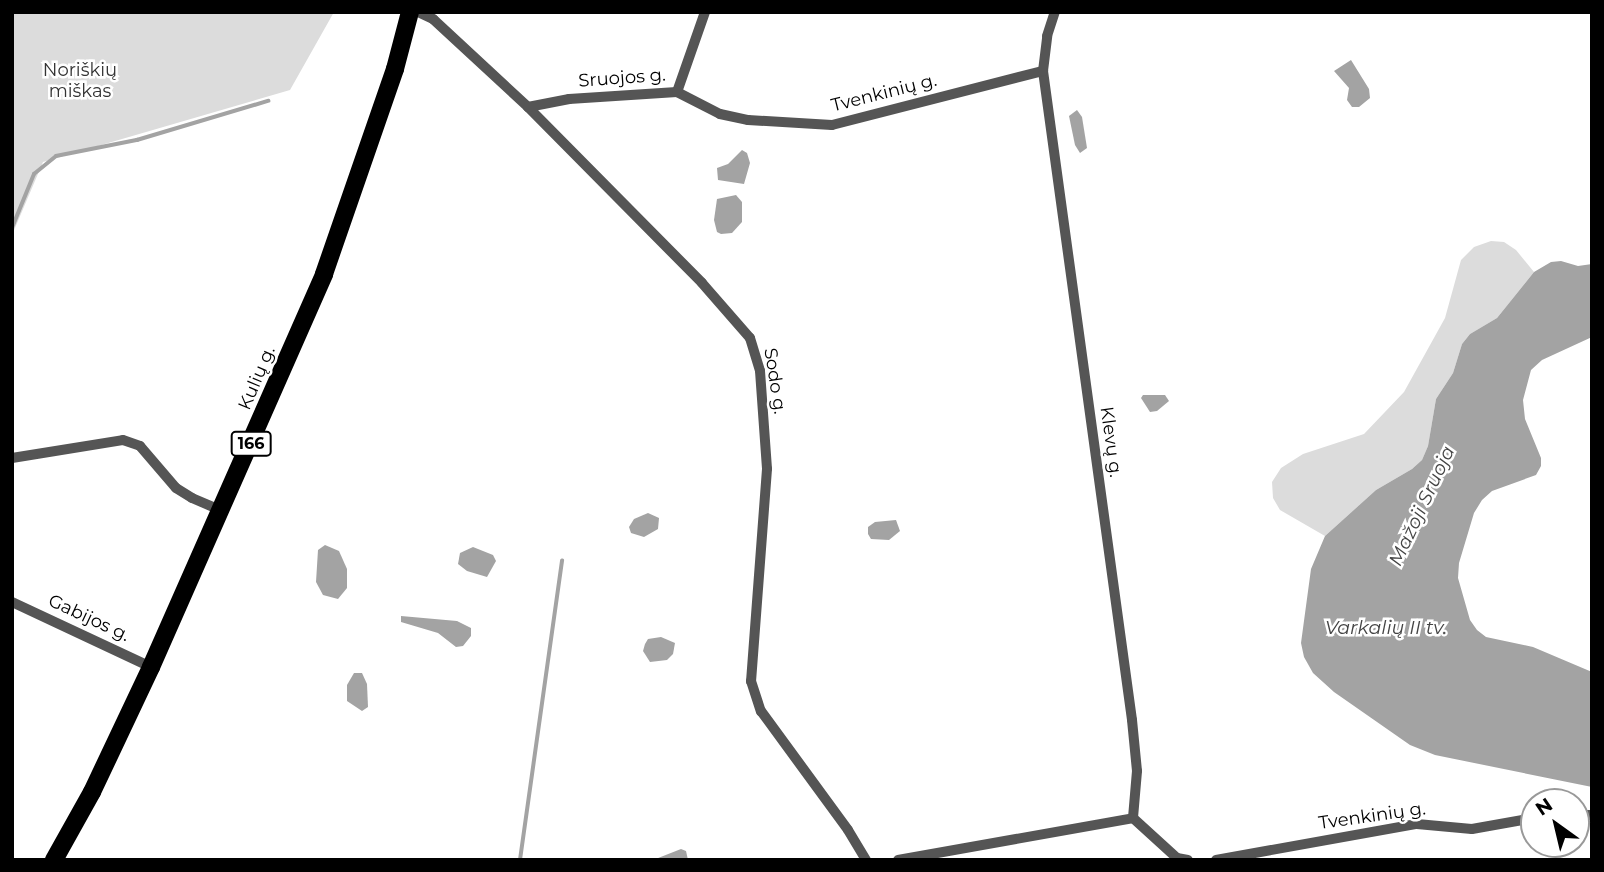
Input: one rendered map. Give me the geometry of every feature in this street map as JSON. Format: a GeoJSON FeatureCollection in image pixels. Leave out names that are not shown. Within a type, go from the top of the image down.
{"type":"FeatureCollection","features":[{"type":"Feature","properties":{"kind":"main road","name":"Kulių g."},"geometry":{"type":"LineString","coordinates":[[54,860],[98,780],[223,511],[324,274],[395,69],[410,12]]}},
{"type":"Feature","properties":{"kind":"street","name":"Sodo g."},"geometry":{"type":"LineString","coordinates":[[418,12],[433,19],[528,107],[702,283],[741,325],[756,352],[763,396],[767,469],[751,681],[761,711],[848,830],[866,860]]}},
{"type":"Feature","properties":{"kind":"street","name":"Sruojos g."},"geometry":{"type":"LineString","coordinates":[[528,107],[569,99],[677,92],[705,12]]}},
{"type":"Feature","properties":{"kind":"street"},"geometry":{"type":"LineString","coordinates":[[1043,71],[1046,36],[1055,12]]}},
{"type":"Feature","properties":{"kind":"street","name":"Tvenkinių g."},"geometry":{"type":"LineString","coordinates":[[677,92],[720,114],[748,120],[832,125],[1043,71]]}},
{"type":"Feature","properties":{"kind":"street","name":"Klevų g."},"geometry":{"type":"LineString","coordinates":[[1043,71],[1132,720],[1137,771],[1133,818]]}},
{"type":"Feature","properties":{"kind":"street"},"geometry":{"type":"LineString","coordinates":[[12,458],[123,440],[140,446],[176,488],[192,499],[223,511]]}},
{"type":"Feature","properties":{"kind":"street","name":"Gabijos g."},"geometry":{"type":"LineString","coordinates":[[12,602],[151,667]]}},
{"type":"Feature","properties":{"kind":"street"},"geometry":{"type":"LineString","coordinates":[[898,860],[1133,818],[1177,858],[1188,860]]}},
{"type":"Feature","properties":{"kind":"street","name":"Tvenkinių g."},"geometry":{"type":"LineString","coordinates":[[1216,860],[1417,824],[1472,829],[1520,820]]}},
{"type":"Feature","properties":{"kind":"green space","name":"Noriškių miškas"},"geometry":{"type":"Polygon","coordinates":[[[12,12],[334,12],[290,90],[43,162],[12,235],[12,12]]]}},
{"type":"Feature","properties":{"kind":"green space"},"geometry":{"type":"Polygon","coordinates":[[[1491,241],[1504,242],[1516,250],[1534,272],[1497,318],[1470,334],[1462,344],[1453,373],[1436,399],[1428,446],[1422,460],[1376,490],[1325,536],[1280,510],[1273,498],[1272,482],[1281,468],[1303,454],[1364,434],[1404,392],[1445,318],[1461,260],[1474,247],[1491,241]]]}},
{"type":"Feature","properties":{"kind":"water"},"geometry":{"type":"Polygon","coordinates":[[[1351,60],[1369,89],[1370,98],[1359,107],[1352,107],[1347,100],[1349,88],[1334,71],[1351,60]]]}},
{"type":"Feature","properties":{"kind":"water"},"geometry":{"type":"Polygon","coordinates":[[[1077,110],[1082,117],[1087,148],[1080,153],[1075,145],[1069,116],[1077,110]]]}},
{"type":"Feature","properties":{"kind":"water"},"geometry":{"type":"Polygon","coordinates":[[[742,150],[747,153],[750,163],[744,184],[718,180],[717,168],[728,164],[742,150]]]}},
{"type":"Feature","properties":{"kind":"water"},"geometry":{"type":"Polygon","coordinates":[[[736,195],[742,202],[742,222],[732,233],[721,234],[717,232],[714,220],[717,199],[736,195]]]}},
{"type":"Feature","properties":{"kind":"water","name":"Varkalių II tv."},"geometry":{"type":"Polygon","coordinates":[[[1561,261],[1578,266],[1592,264],[1592,337],[1542,360],[1531,370],[1523,400],[1525,419],[1541,458],[1541,466],[1536,475],[1492,491],[1482,500],[1474,513],[1459,563],[1458,578],[1470,620],[1486,637],[1533,647],[1592,672],[1592,787],[1435,755],[1410,745],[1334,692],[1313,673],[1304,657],[1301,643],[1311,569],[1325,536],[1376,490],[1422,460],[1428,446],[1436,399],[1453,373],[1462,344],[1470,334],[1497,318],[1534,272],[1551,262],[1561,261]]]}},
{"type":"Feature","properties":{"kind":"water"},"geometry":{"type":"Polygon","coordinates":[[[1143,395],[1165,395],[1169,401],[1157,411],[1150,412],[1141,398],[1143,395]]]}},
{"type":"Feature","properties":{"kind":"water"},"geometry":{"type":"Polygon","coordinates":[[[648,513],[659,518],[658,529],[644,537],[631,533],[629,527],[634,519],[648,513]]]}},
{"type":"Feature","properties":{"kind":"water"},"geometry":{"type":"Polygon","coordinates":[[[896,520],[900,531],[889,540],[871,539],[868,527],[875,522],[896,520]]]}},
{"type":"Feature","properties":{"kind":"water"},"geometry":{"type":"Polygon","coordinates":[[[325,545],[339,551],[347,569],[347,588],[338,599],[323,595],[316,582],[318,550],[325,545]]]}},
{"type":"Feature","properties":{"kind":"water"},"geometry":{"type":"Polygon","coordinates":[[[473,547],[493,555],[496,561],[487,577],[467,571],[458,564],[460,553],[473,547]]]}},
{"type":"Feature","properties":{"kind":"water"},"geometry":{"type":"Polygon","coordinates":[[[401,616],[457,621],[471,628],[471,636],[463,646],[456,647],[438,633],[401,622],[401,616]]]}},
{"type":"Feature","properties":{"kind":"water"},"geometry":{"type":"Polygon","coordinates":[[[661,637],[675,643],[673,654],[667,660],[650,662],[643,651],[645,644],[648,639],[661,637]]]}},
{"type":"Feature","properties":{"kind":"water"},"geometry":{"type":"Polygon","coordinates":[[[354,673],[362,673],[367,684],[368,707],[362,711],[347,701],[347,685],[354,673]]]}},
{"type":"Feature","properties":{"kind":"water"},"geometry":{"type":"Polygon","coordinates":[[[681,849],[686,851],[688,860],[653,860],[681,849]]]}},
{"type":"Feature","properties":{"kind":"waterway"},"geometry":{"type":"LineString","coordinates":[[12,228],[34,174],[56,156],[137,140],[268,101]]}},
{"type":"Feature","properties":{"kind":"waterway"},"geometry":{"type":"LineString","coordinates":[[520,860],[562,561]]}},
{"type":"Feature","properties":{"kind":"water label","name":"Mažoji Sruoja"},"geometry":{"type":"Point","coordinates":[1422,506]}}]}
